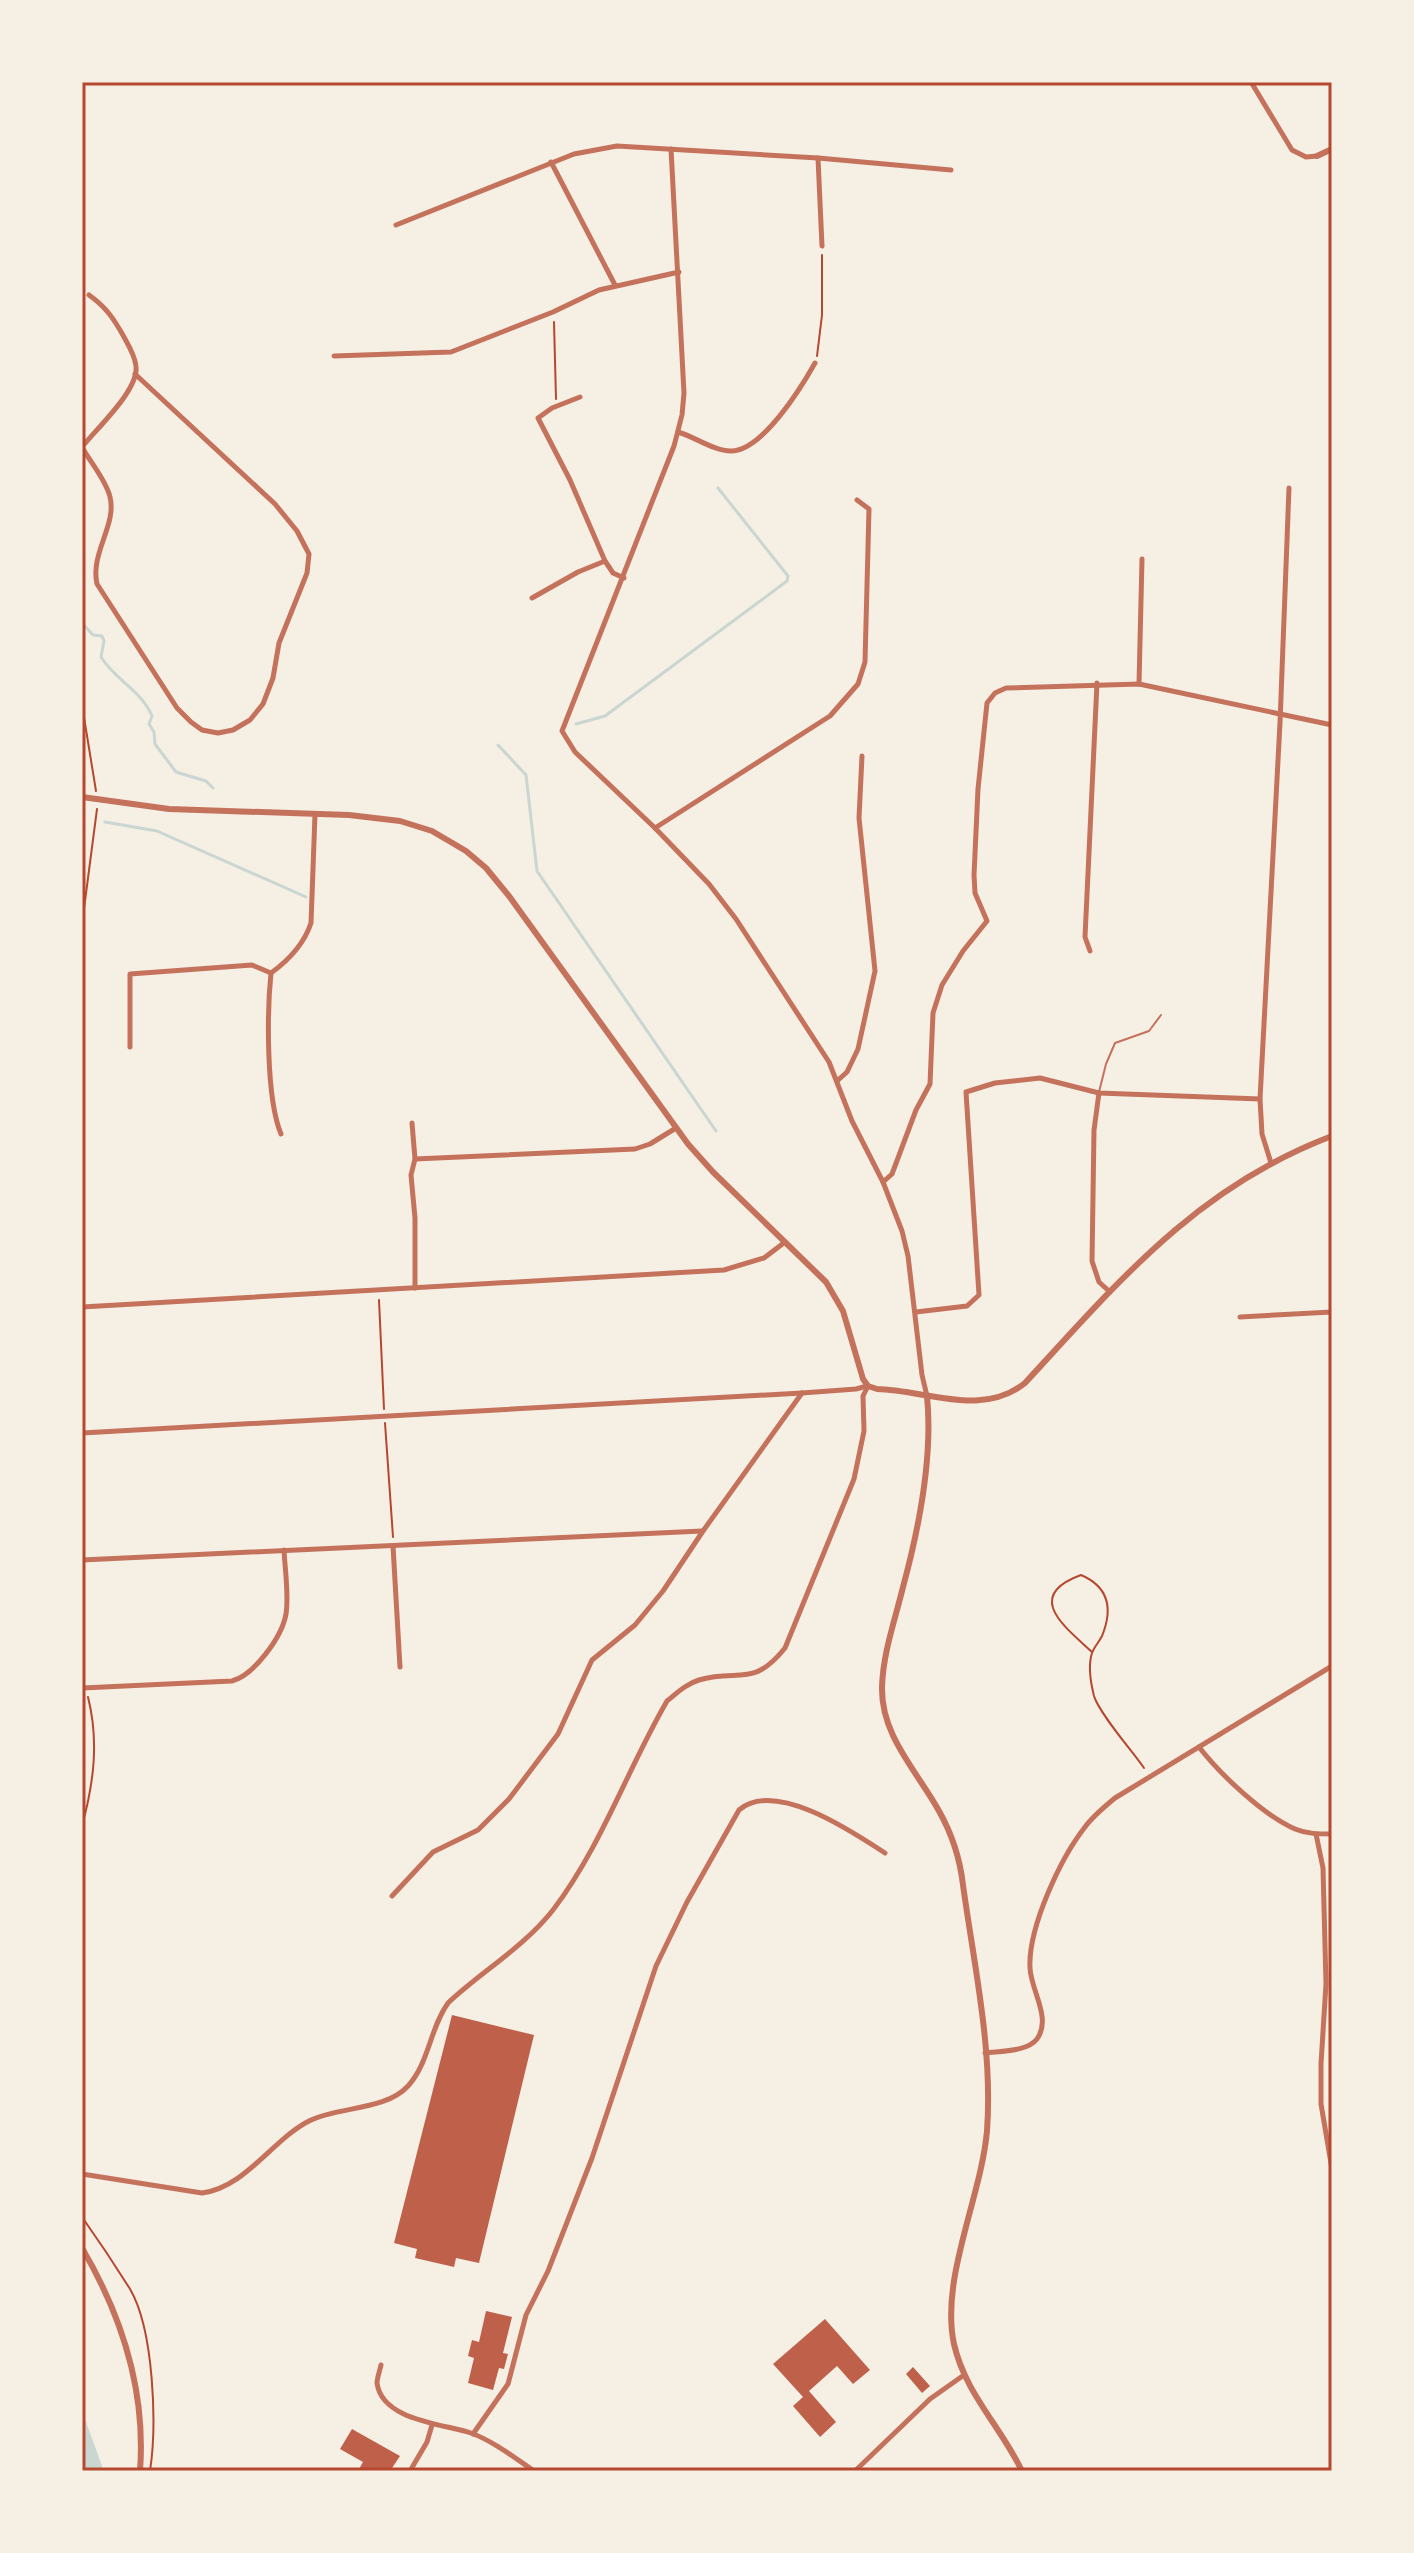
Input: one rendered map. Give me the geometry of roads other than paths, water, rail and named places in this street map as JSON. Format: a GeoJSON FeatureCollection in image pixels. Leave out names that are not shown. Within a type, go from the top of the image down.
{"type":"FeatureCollection","features":[{"type":"Feature","properties":{"kind":"street"},"geometry":{"type":"LineString","coordinates":[[1251,82],[1292,150],[1306,157],[1332,149]]}},
{"type":"Feature","properties":{"kind":"street"},"geometry":{"type":"LineString","coordinates":[[396,225],[551,162],[617,146],[818,158],[951,170]]}},
{"type":"Feature","properties":{"kind":"street"},"geometry":{"type":"LineString","coordinates":[[671,149],[684,393],[678,432],[624,578],[562,731],[575,752],[709,884],[736,919],[819,1045],[883,1182],[902,1231],[929,1413],[920,1510],[885,1657],[882,1690],[886,1718],[897,1745],[954,1840],[962,1875],[985,2053],[987,2109],[984,2150],[952,2307],[955,2346],[964,2375],[1022,2471]]}},
{"type":"Feature","properties":{"kind":"street"},"geometry":{"type":"LineString","coordinates":[[818,158],[822,246]]}},
{"type":"Feature","properties":{"kind":"street"},"geometry":{"type":"LineString","coordinates":[[551,162],[615,285]]}},
{"type":"Feature","properties":{"kind":"street"},"geometry":{"type":"LineString","coordinates":[[334,356],[451,352],[615,285],[679,272]]}},
{"type":"Feature","properties":{"kind":"street"},"geometry":{"type":"LineString","coordinates":[[89,295],[110,311],[132,351],[137,367],[135,374],[134,382],[125,396],[82,447],[110,496],[110,511],[94,570],[97,584],[177,708],[202,730],[218,733],[233,730],[250,720],[263,704],[273,678],[279,643],[307,573],[309,554],[297,531],[275,504],[135,374]]}},
{"type":"Feature","properties":{"kind":"street"},"geometry":{"type":"LineString","coordinates":[[678,432],[720,450],[735,452],[747,446],[771,426],[798,393],[815,363]]}},
{"type":"Feature","properties":{"kind":"street"},"geometry":{"type":"LineString","coordinates":[[580,397],[552,408],[538,418],[570,480],[605,561],[613,573],[624,578]]}},
{"type":"Feature","properties":{"kind":"street"},"geometry":{"type":"LineString","coordinates":[[1271,1163],[1262,1134],[1260,1099],[1289,488]]}},
{"type":"Feature","properties":{"kind":"street"},"geometry":{"type":"LineString","coordinates":[[655,828],[830,716],[858,684],[865,662],[869,509],[857,500]]}},
{"type":"Feature","properties":{"kind":"street"},"geometry":{"type":"LineString","coordinates":[[1139,684],[1142,559]]}},
{"type":"Feature","properties":{"kind":"street"},"geometry":{"type":"LineString","coordinates":[[532,598],[605,561]]}},
{"type":"Feature","properties":{"kind":"street"},"geometry":{"type":"LineString","coordinates":[[1090,951],[1085,937],[1097,683]]}},
{"type":"Feature","properties":{"kind":"street"},"geometry":{"type":"LineString","coordinates":[[883,1182],[892,1174],[916,1110],[930,1084],[933,1013],[942,985],[987,921],[975,893],[974,875],[978,789],[987,703],[995,693],[1006,688],[1139,684],[1332,725]]}},
{"type":"Feature","properties":{"kind":"street"},"geometry":{"type":"LineString","coordinates":[[837,1081],[847,1072],[858,1049],[875,971],[859,818],[862,756]]}},
{"type":"Feature","properties":{"kind":"street"},"geometry":{"type":"LineString","coordinates":[[82,797],[183,810],[376,817],[416,825],[456,844],[476,858],[509,896],[676,1128],[713,1172],[812,1266],[835,1294],[868,1386]]}},
{"type":"Feature","properties":{"kind":"street"},"geometry":{"type":"LineString","coordinates":[[271,973],[287,962],[307,935],[311,923],[315,814]]}},
{"type":"Feature","properties":{"kind":"street"},"geometry":{"type":"LineString","coordinates":[[130,1047],[130,974],[252,965],[271,973]]}},
{"type":"Feature","properties":{"kind":"street"},"geometry":{"type":"LineString","coordinates":[[271,973],[272,1097],[281,1134]]}},
{"type":"Feature","properties":{"kind":"street"},"geometry":{"type":"LineString","coordinates":[[916,1312],[967,1306],[979,1295],[966,1092],[995,1083],[1040,1078],[1099,1093],[1260,1099]]}},
{"type":"Feature","properties":{"kind":"street"},"geometry":{"type":"LineString","coordinates":[[1099,1093],[1094,1130],[1092,1261],[1099,1282],[1110,1292]]}},
{"type":"Feature","properties":{"kind":"street"},"geometry":{"type":"LineString","coordinates":[[412,1123],[415,1288]]}},
{"type":"Feature","properties":{"kind":"street"},"geometry":{"type":"LineString","coordinates":[[415,1159],[635,1149],[676,1128]]}},
{"type":"Feature","properties":{"kind":"street"},"geometry":{"type":"LineString","coordinates":[[82,1433],[802,1393],[868,1386],[973,1401],[993,1399],[1011,1393],[1025,1383],[1166,1236],[1210,1200],[1271,1163],[1332,1136]]}},
{"type":"Feature","properties":{"kind":"street"},"geometry":{"type":"LineString","coordinates":[[82,1307],[724,1270],[764,1258],[785,1242]]}},
{"type":"Feature","properties":{"kind":"street"},"geometry":{"type":"LineString","coordinates":[[1240,1317],[1332,1312]]}},
{"type":"Feature","properties":{"kind":"street"},"geometry":{"type":"LineString","coordinates":[[82,2174],[202,2193],[214,2192],[309,2121],[380,2102],[406,2089],[422,2064],[440,2015],[448,2003],[528,1938],[552,1911],[581,1869],[667,1701],[687,1684],[702,1679],[760,1672],[773,1663],[785,1648],[854,1479],[864,1431],[863,1396],[868,1386]]}},
{"type":"Feature","properties":{"kind":"street"},"geometry":{"type":"LineString","coordinates":[[392,1896],[433,1852],[478,1830],[509,1799],[558,1734],[592,1660],[635,1625],[663,1591],[802,1393]]}},
{"type":"Feature","properties":{"kind":"street"},"geometry":{"type":"LineString","coordinates":[[82,1560],[703,1531]]}},
{"type":"Feature","properties":{"kind":"street"},"geometry":{"type":"LineString","coordinates":[[393,1546],[400,1667]]}},
{"type":"Feature","properties":{"kind":"street"},"geometry":{"type":"LineString","coordinates":[[84,1688],[232,1681],[252,1672],[286,1614],[284,1550]]}},
{"type":"Feature","properties":{"kind":"street"},"geometry":{"type":"LineString","coordinates":[[985,2053],[1026,2047],[1038,2037],[1043,2020],[1030,1972],[1030,1954],[1044,1907],[1064,1862],[1085,1826],[1115,1798],[1332,1666]]}},
{"type":"Feature","properties":{"kind":"street"},"geometry":{"type":"LineString","coordinates":[[1199,1747],[1210,1761],[1260,1805],[1289,1825],[1316,1834],[1332,1834]]}},
{"type":"Feature","properties":{"kind":"street"},"geometry":{"type":"LineString","coordinates":[[473,2434],[508,2384],[526,2315],[548,2271],[592,2158],[656,1966],[687,1902],[739,1810],[749,1802],[759,1800],[795,1806],[841,1825],[885,1853]]}},
{"type":"Feature","properties":{"kind":"street"},"geometry":{"type":"LineString","coordinates":[[1316,1834],[1323,1868],[1326,1984],[1321,2093],[1332,2169]]}},
{"type":"Feature","properties":{"kind":"street"},"geometry":{"type":"LineString","coordinates":[[1321,2093],[1332,2094]]}},
{"type":"Feature","properties":{"kind":"street"},"geometry":{"type":"LineString","coordinates":[[82,2248],[115,2316],[133,2368],[141,2433],[140,2471]]}},
{"type":"Feature","properties":{"kind":"street"},"geometry":{"type":"LineString","coordinates":[[381,2365],[377,2383],[384,2398],[398,2410],[432,2425],[473,2434],[534,2471]]}},
{"type":"Feature","properties":{"kind":"street"},"geometry":{"type":"LineString","coordinates":[[855,2471],[930,2399],[964,2375]]}},
{"type":"Feature","properties":{"kind":"street"},"geometry":{"type":"LineString","coordinates":[[410,2471],[427,2442],[432,2425]]}},
{"type":"Feature","properties":{"kind":"lane"},"geometry":{"type":"LineString","coordinates":[[1099,1093],[1108,1056],[1115,1043],[1149,1031],[1161,1015]]}},
{"type":"Feature","properties":{"kind":"waterway"},"geometry":{"type":"LineString","coordinates":[[576,724],[605,716],[787,581],[788,576],[718,488]]}},
{"type":"Feature","properties":{"kind":"waterway"},"geometry":{"type":"LineString","coordinates":[[82,602],[82,623],[93,635],[102,636],[104,641],[101,657],[141,699],[152,716],[149,724],[154,732],[155,744],[176,772],[206,781],[213,788]]}},
{"type":"Feature","properties":{"kind":"waterway"},"geometry":{"type":"LineString","coordinates":[[498,745],[526,775],[537,871],[716,1131]]}},
{"type":"Feature","properties":{"kind":"waterway"},"geometry":{"type":"LineString","coordinates":[[105,822],[157,831],[306,897]]}}]}
